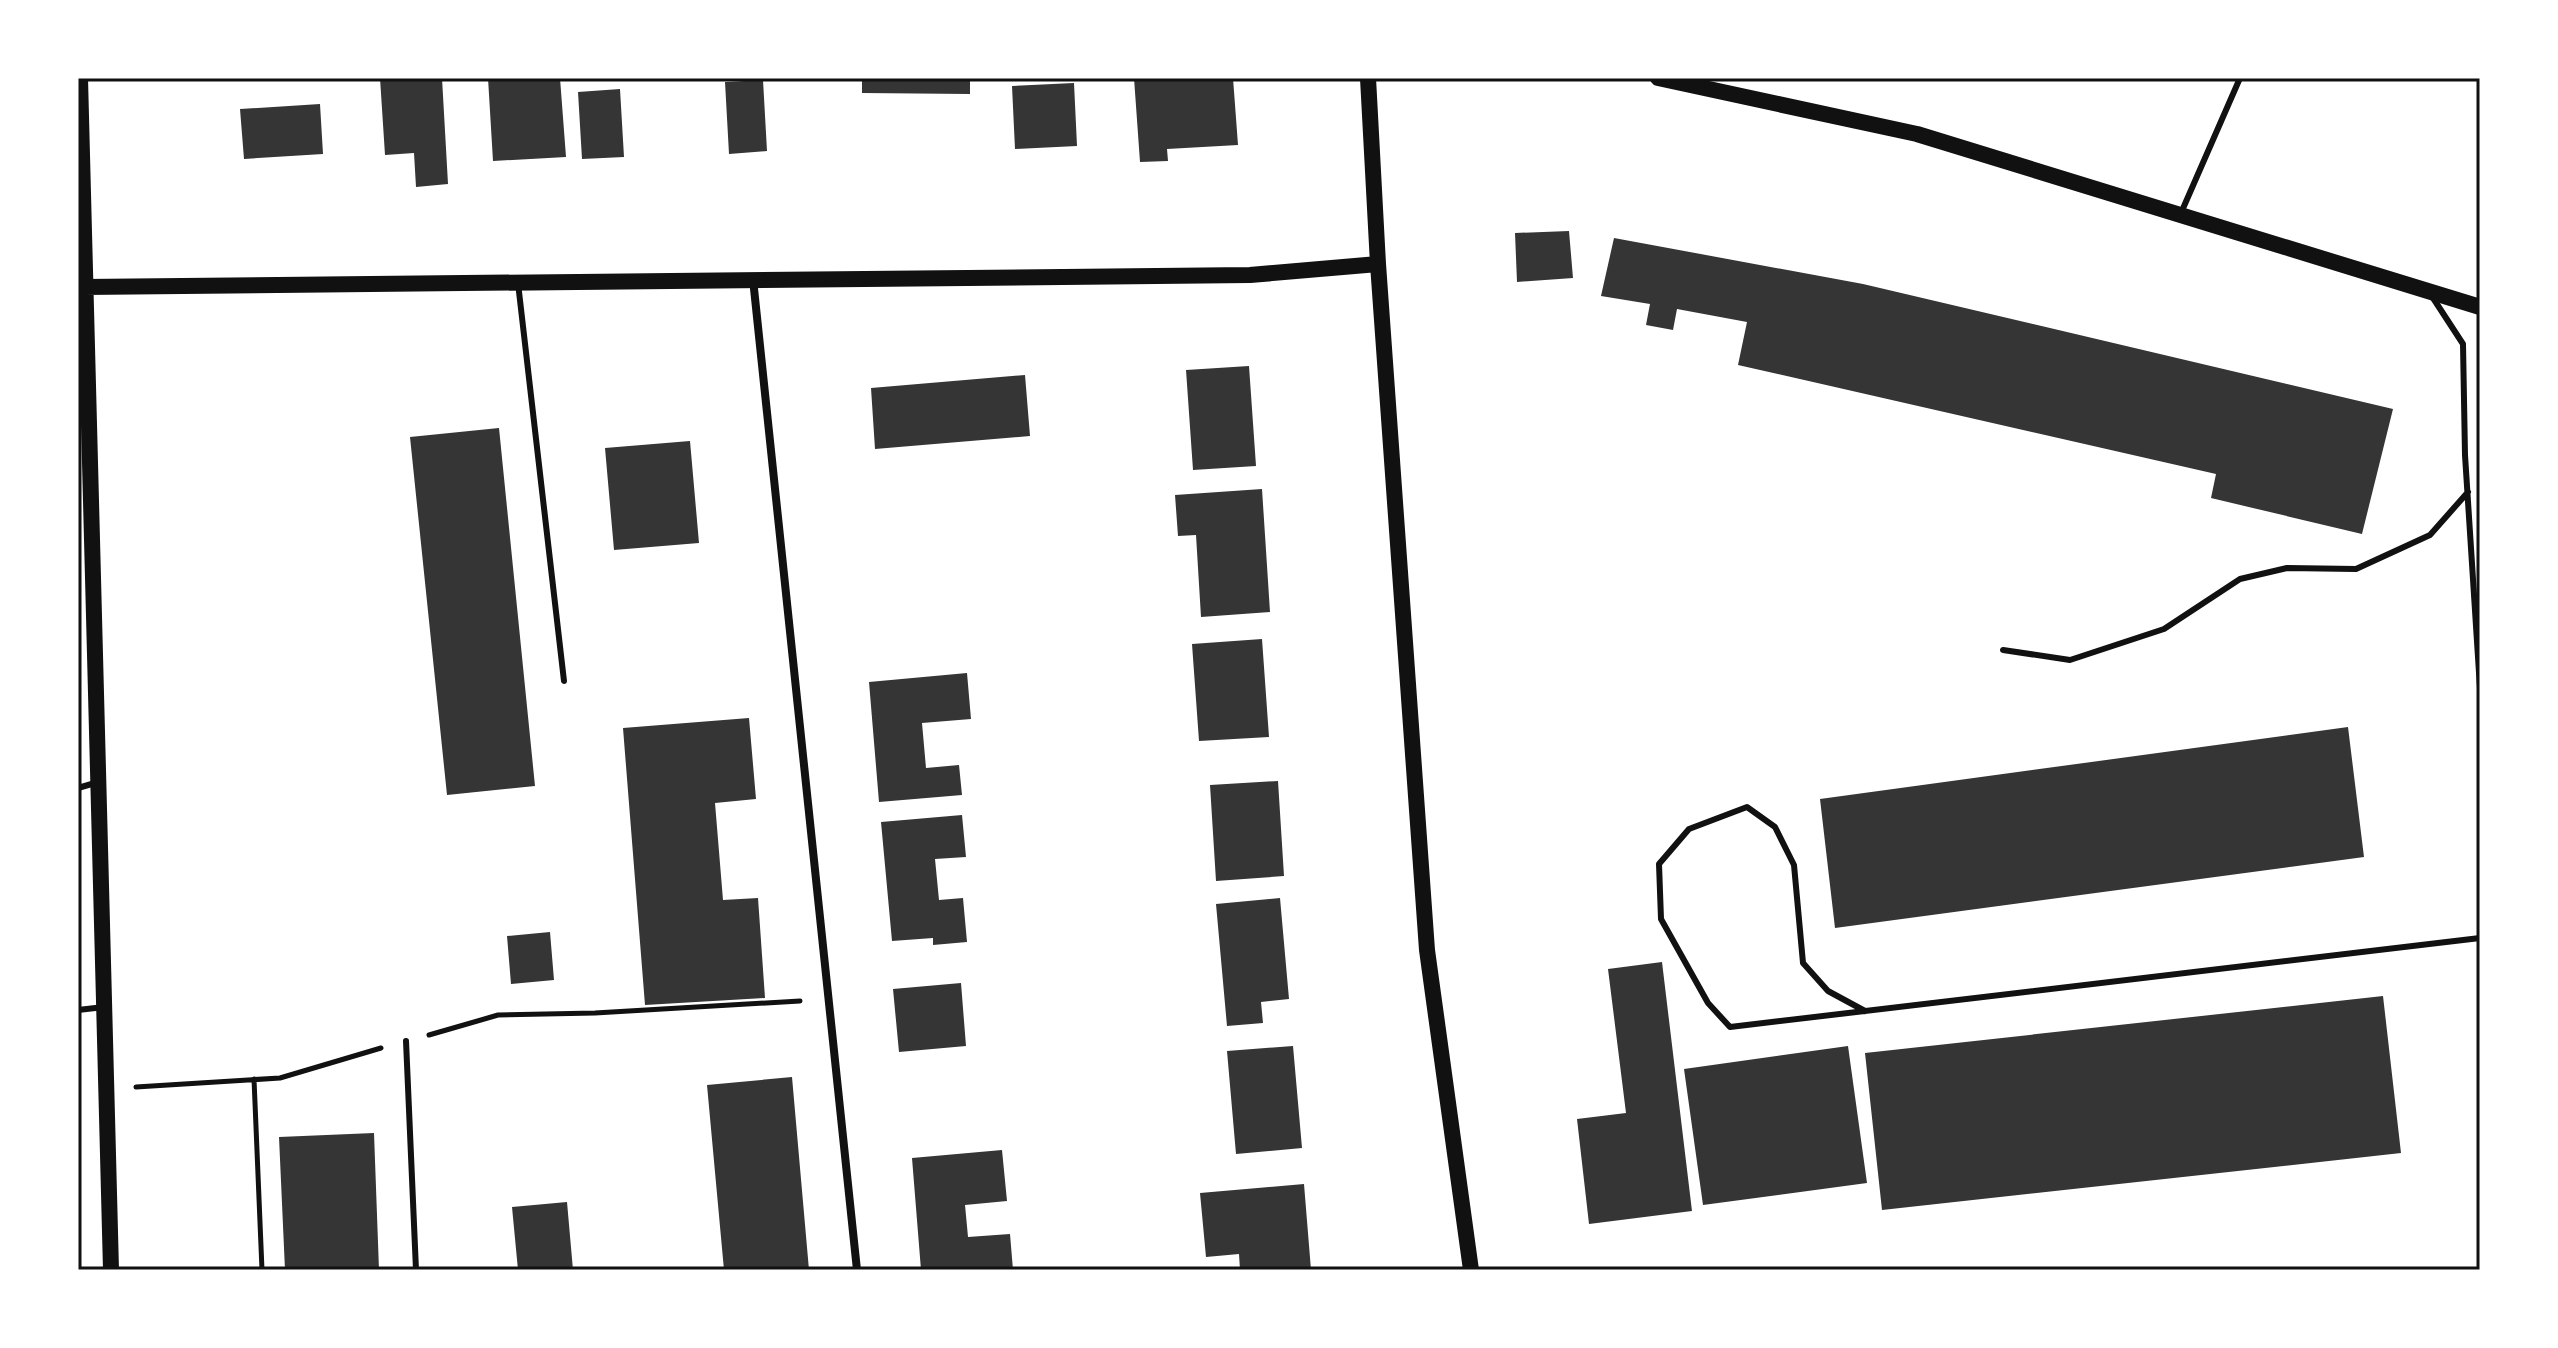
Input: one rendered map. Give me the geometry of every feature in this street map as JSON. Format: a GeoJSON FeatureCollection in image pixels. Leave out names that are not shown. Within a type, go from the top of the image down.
{"type":"FeatureCollection","features":[{"type":"Feature","properties":{"kind":"main road"},"geometry":{"type":"LineString","coordinates":[[80,78],[111,1270]]}},
{"type":"Feature","properties":{"kind":"main road"},"geometry":{"type":"LineString","coordinates":[[1368,78],[1378,264],[1427,950],[1471,1270]]}},
{"type":"Feature","properties":{"kind":"main road"},"geometry":{"type":"LineString","coordinates":[[1658,78],[1917,134],[2480,307]]}},
{"type":"Feature","properties":{"kind":"main road"},"geometry":{"type":"LineString","coordinates":[[84,287],[1250,275],[1378,264]]}},
{"type":"Feature","properties":{"kind":"street"},"geometry":{"type":"LineString","coordinates":[[753,278],[857,1270]]}},
{"type":"Feature","properties":{"kind":"lane"},"geometry":{"type":"LineString","coordinates":[[2181,213],[2240,78]]}},
{"type":"Feature","properties":{"kind":"lane"},"geometry":{"type":"LineString","coordinates":[[518,281],[564,681]]}},
{"type":"Feature","properties":{"kind":"lane"},"geometry":{"type":"LineString","coordinates":[[2429,291],[2463,344],[2480,688]]}},
{"type":"Feature","properties":{"kind":"lane"},"geometry":{"type":"LineString","coordinates":[[2003,650],[2070,660],[2164,629],[2240,579],[2287,568],[2356,569],[2430,535],[2468,492]]}},
{"type":"Feature","properties":{"kind":"lane"},"geometry":{"type":"LineString","coordinates":[[2472,552],[2480,560]]}},
{"type":"Feature","properties":{"kind":"lane"},"geometry":{"type":"LineString","coordinates":[[78,788],[98,782]]}},
{"type":"Feature","properties":{"kind":"lane"},"geometry":{"type":"LineString","coordinates":[[1865,1011],[1828,991],[1803,963],[1794,865],[1775,827],[1747,807],[1689,829],[1659,864],[1661,919],[1708,1003],[1730,1027],[1865,1011],[2480,938]]}},
{"type":"Feature","properties":{"kind":"lane"},"geometry":{"type":"LineString","coordinates":[[78,1010],[104,1007]]}},
{"type":"Feature","properties":{"kind":"lane"},"geometry":{"type":"LineString","coordinates":[[406,1041],[416,1270]]}},
{"type":"Feature","properties":{"kind":"path"},"geometry":{"type":"LineString","coordinates":[[107,1089],[280,1078],[498,1015],[595,1013],[829,999]]}},
{"type":"Feature","properties":{"kind":"path"},"geometry":{"type":"LineString","coordinates":[[254,1079],[262,1270]]}},
{"type":"Feature","properties":{"kind":"building"},"geometry":{"type":"Polygon","coordinates":[[[380,78],[442,78],[448,184],[416,187],[414,153],[385,155],[380,78]]]}},
{"type":"Feature","properties":{"kind":"building"},"geometry":{"type":"Polygon","coordinates":[[[488,78],[560,78],[566,157],[493,161],[488,78]]]}},
{"type":"Feature","properties":{"kind":"building"},"geometry":{"type":"Polygon","coordinates":[[[862,78],[970,78],[970,94],[862,93],[862,78]]]}},
{"type":"Feature","properties":{"kind":"building"},"geometry":{"type":"Polygon","coordinates":[[[1134,78],[1233,78],[1238,145],[1167,149],[1168,161],[1140,162],[1134,78]]]}},
{"type":"Feature","properties":{"kind":"building"},"geometry":{"type":"Polygon","coordinates":[[[763,80],[767,151],[729,154],[725,82],[763,80]]]}},
{"type":"Feature","properties":{"kind":"building"},"geometry":{"type":"Polygon","coordinates":[[[1074,83],[1077,146],[1015,149],[1012,86],[1074,83]]]}},
{"type":"Feature","properties":{"kind":"building"},"geometry":{"type":"Polygon","coordinates":[[[620,89],[624,157],[582,159],[578,92],[620,89]]]}},
{"type":"Feature","properties":{"kind":"building"},"geometry":{"type":"Polygon","coordinates":[[[320,104],[323,154],[244,159],[240,109],[320,104]]]}},
{"type":"Feature","properties":{"kind":"building"},"geometry":{"type":"Polygon","coordinates":[[[1569,231],[1573,278],[1517,282],[1515,233],[1569,231]]]}},
{"type":"Feature","properties":{"kind":"building"},"geometry":{"type":"Polygon","coordinates":[[[1614,238],[1863,284],[2393,409],[2362,534],[2211,498],[2216,474],[1738,365],[1747,322],[1677,309],[1673,330],[1646,325],[1650,304],[1601,296],[1614,238]]]}},
{"type":"Feature","properties":{"kind":"building"},"geometry":{"type":"Polygon","coordinates":[[[1249,366],[1256,466],[1193,470],[1186,370],[1249,366]]]}},
{"type":"Feature","properties":{"kind":"building"},"geometry":{"type":"Polygon","coordinates":[[[1025,375],[1030,436],[875,449],[871,388],[1025,375]]]}},
{"type":"Feature","properties":{"kind":"building"},"geometry":{"type":"Polygon","coordinates":[[[499,428],[535,786],[447,795],[410,437],[499,428]]]}},
{"type":"Feature","properties":{"kind":"building"},"geometry":{"type":"Polygon","coordinates":[[[690,441],[699,543],[614,550],[605,448],[690,441]]]}},
{"type":"Feature","properties":{"kind":"building"},"geometry":{"type":"Polygon","coordinates":[[[1262,489],[1270,612],[1201,617],[1196,535],[1178,536],[1175,495],[1262,489]]]}},
{"type":"Feature","properties":{"kind":"building"},"geometry":{"type":"Polygon","coordinates":[[[1262,639],[1269,737],[1199,741],[1192,644],[1262,639]]]}},
{"type":"Feature","properties":{"kind":"building"},"geometry":{"type":"Polygon","coordinates":[[[967,673],[971,719],[922,723],[926,768],[959,765],[962,795],[879,802],[869,682],[967,673]]]}},
{"type":"Feature","properties":{"kind":"building"},"geometry":{"type":"Polygon","coordinates":[[[749,718],[756,799],[715,803],[723,900],[758,898],[765,998],[645,1005],[623,728],[749,718]]]}},
{"type":"Feature","properties":{"kind":"building"},"geometry":{"type":"Polygon","coordinates":[[[2348,727],[2364,857],[1835,928],[1820,799],[2348,727]]]}},
{"type":"Feature","properties":{"kind":"building"},"geometry":{"type":"Polygon","coordinates":[[[1278,781],[1284,876],[1216,881],[1210,785],[1278,781]]]}},
{"type":"Feature","properties":{"kind":"building"},"geometry":{"type":"Polygon","coordinates":[[[962,815],[966,857],[935,859],[939,900],[963,898],[967,942],[933,945],[933,938],[892,941],[881,822],[962,815]]]}},
{"type":"Feature","properties":{"kind":"building"},"geometry":{"type":"Polygon","coordinates":[[[1280,898],[1289,999],[1261,1002],[1263,1023],[1227,1026],[1216,904],[1280,898]]]}},
{"type":"Feature","properties":{"kind":"building"},"geometry":{"type":"Polygon","coordinates":[[[550,932],[554,980],[511,984],[507,936],[550,932]]]}},
{"type":"Feature","properties":{"kind":"building"},"geometry":{"type":"Polygon","coordinates":[[[1662,962],[1692,1211],[1589,1224],[1577,1119],[1626,1113],[1608,969],[1662,962]]]}},
{"type":"Feature","properties":{"kind":"building"},"geometry":{"type":"Polygon","coordinates":[[[961,983],[966,1046],[899,1052],[893,989],[961,983]]]}},
{"type":"Feature","properties":{"kind":"building"},"geometry":{"type":"Polygon","coordinates":[[[2383,996],[2401,1153],[1882,1210],[1865,1053],[2383,996]]]}},
{"type":"Feature","properties":{"kind":"building"},"geometry":{"type":"Polygon","coordinates":[[[1293,1046],[1302,1148],[1236,1154],[1227,1051],[1293,1046]]]}},
{"type":"Feature","properties":{"kind":"building"},"geometry":{"type":"Polygon","coordinates":[[[1848,1046],[1867,1183],[1703,1205],[1684,1069],[1848,1046]]]}},
{"type":"Feature","properties":{"kind":"building"},"geometry":{"type":"Polygon","coordinates":[[[792,1077],[809,1270],[724,1270],[707,1085],[792,1077]]]}},
{"type":"Feature","properties":{"kind":"building"},"geometry":{"type":"Polygon","coordinates":[[[374,1133],[379,1270],[285,1270],[279,1137],[374,1133]]]}},
{"type":"Feature","properties":{"kind":"building"},"geometry":{"type":"Polygon","coordinates":[[[1002,1150],[1007,1201],[965,1205],[968,1237],[1010,1234],[1013,1270],[921,1270],[912,1158],[1002,1150]]]}},
{"type":"Feature","properties":{"kind":"building"},"geometry":{"type":"Polygon","coordinates":[[[1304,1184],[1311,1270],[1240,1270],[1239,1254],[1206,1257],[1200,1193],[1304,1184]]]}},
{"type":"Feature","properties":{"kind":"building"},"geometry":{"type":"Polygon","coordinates":[[[567,1202],[573,1270],[518,1270],[512,1207],[567,1202]]]}}]}
